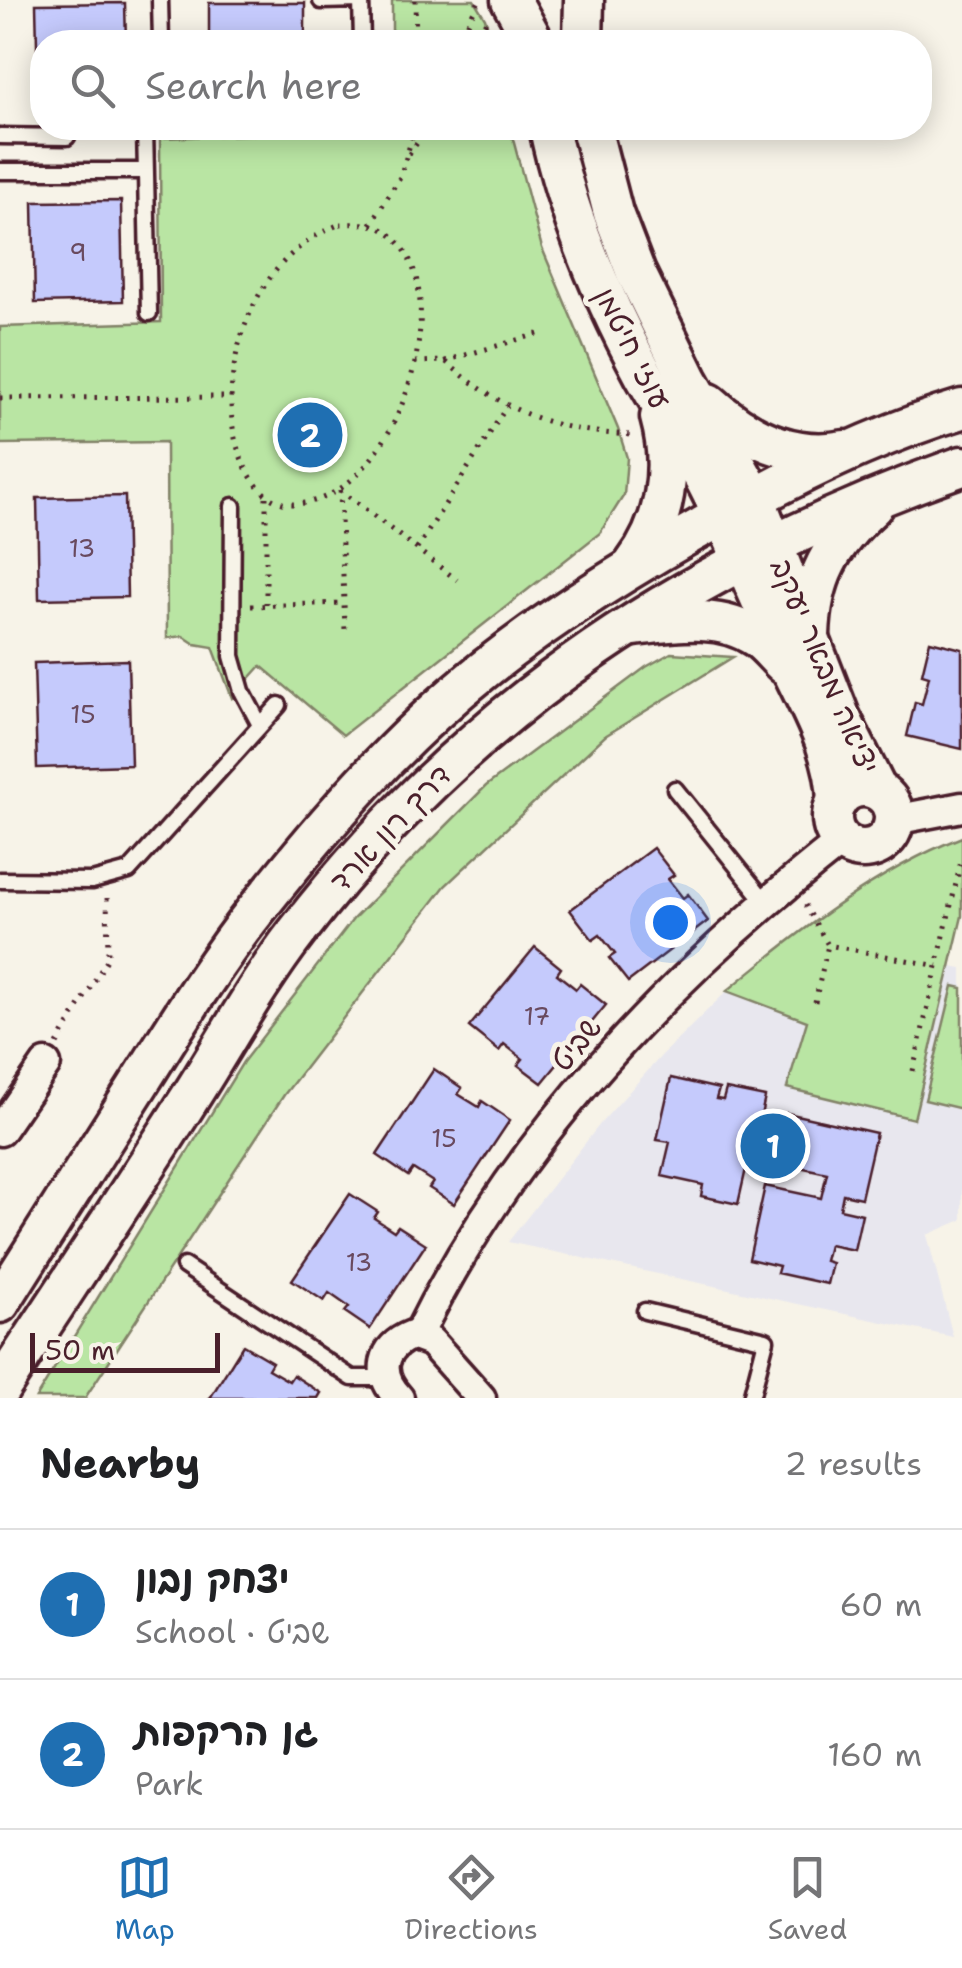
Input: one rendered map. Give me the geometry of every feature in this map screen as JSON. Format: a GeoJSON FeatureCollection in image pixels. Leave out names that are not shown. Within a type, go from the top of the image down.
{"type":"FeatureCollection","features":[{"type":"Feature","properties":{"kind":"main road"},"geometry":{"type":"LineString","coordinates":[[512,0],[530,30]]}},
{"type":"Feature","properties":{"kind":"main road"},"geometry":{"type":"LineString","coordinates":[[538,30],[542,0]]}},
{"type":"Feature","properties":{"kind":"main road"},"geometry":{"type":"LineString","coordinates":[[583,30],[584,0]]}},
{"type":"Feature","properties":{"kind":"main road","name":"עוזי חיטמן"},"geometry":{"type":"LineString","coordinates":[[552,140],[582,240],[643,373],[738,507]]}},
{"type":"Feature","properties":{"kind":"main road","name":"עוזי חיטמן"},"geometry":{"type":"LineString","coordinates":[[594,140],[624,243],[688,378],[801,657]]}},
{"type":"Feature","properties":{"kind":"main road"},"geometry":{"type":"LineString","coordinates":[[629,570],[644,551],[666,495],[665,436],[643,373]]}},
{"type":"Feature","properties":{"kind":"main road"},"geometry":{"type":"LineString","coordinates":[[688,378],[724,416],[765,442],[810,454],[864,447]]}},
{"type":"Feature","properties":{"kind":"main road","name":"דרך רון ארד"},"geometry":{"type":"LineString","coordinates":[[0,1303],[184,1012],[253,913],[309,844],[396,750],[484,670],[674,541],[864,447],[962,409]]}},
{"type":"Feature","properties":{"kind":"main road","name":"דרך רון ארד"},"geometry":{"type":"LineString","coordinates":[[0,1389],[294,935],[398,813],[528,696],[622,628],[758,550],[962,466]]}},
{"type":"Feature","properties":{"kind":"main road"},"geometry":{"type":"LineString","coordinates":[[837,802],[852,789],[886,805],[886,838],[870,848],[851,846],[833,826],[836,773],[814,712],[801,657],[821,568],[853,524],[881,498]]}},
{"type":"Feature","properties":{"kind":"main road"},"geometry":{"type":"LineString","coordinates":[[622,628],[682,621],[722,622],[801,657]]}},
{"type":"Feature","properties":{"kind":"main road","name":"יציאה מבאר יעקב"},"geometry":{"type":"LineString","coordinates":[[801,657],[840,716],[886,805]]}},
{"type":"Feature","properties":{"kind":"street"},"geometry":{"type":"LineString","coordinates":[[886,805],[962,807]]}},
{"type":"Feature","properties":{"kind":"street","name":"שביט"},"geometry":{"type":"LineString","coordinates":[[392,1388],[386,1352],[398,1341],[416,1337],[449,1270],[488,1211],[621,1039],[765,902],[842,840]]}},
{"type":"Feature","properties":{"kind":"street"},"geometry":{"type":"LineString","coordinates":[[0,1131],[46,1064]]}},
{"type":"Feature","properties":{"kind":"street"},"geometry":{"type":"LineString","coordinates":[[416,1337],[431,1342],[481,1398]]}},
{"type":"Feature","properties":{"kind":"lane"},"geometry":{"type":"LineString","coordinates":[[160,0],[161,30]]}},
{"type":"Feature","properties":{"kind":"lane"},"geometry":{"type":"LineString","coordinates":[[322,1],[360,0],[361,30]]}},
{"type":"Feature","properties":{"kind":"lane"},"geometry":{"type":"LineString","coordinates":[[0,136],[30,136]]}},
{"type":"Feature","properties":{"kind":"lane"},"geometry":{"type":"LineString","coordinates":[[145,140],[150,314]]}},
{"type":"Feature","properties":{"kind":"lane"},"geometry":{"type":"LineString","coordinates":[[0,171],[146,172]]}},
{"type":"Feature","properties":{"kind":"lane"},"geometry":{"type":"LineString","coordinates":[[234,506],[232,656],[242,691],[260,723]]}},
{"type":"Feature","properties":{"kind":"lane"},"geometry":{"type":"LineString","coordinates":[[0,880],[102,878],[129,871],[278,705]]}},
{"type":"Feature","properties":{"kind":"lane"},"geometry":{"type":"LineString","coordinates":[[676,789],[765,902]]}},
{"type":"Feature","properties":{"kind":"lane"},"geometry":{"type":"LineString","coordinates":[[184,1266],[352,1378],[392,1388]]}},
{"type":"Feature","properties":{"kind":"lane"},"geometry":{"type":"LineString","coordinates":[[645,1311],[766,1340],[751,1398]]}},
{"type":"Feature","properties":{"kind":"path"},"geometry":{"type":"LineString","coordinates":[[416,0],[416,30]]}},
{"type":"Feature","properties":{"kind":"path"},"geometry":{"type":"LineString","coordinates":[[464,30],[480,0]]}},
{"type":"Feature","properties":{"kind":"path"},"geometry":{"type":"LineString","coordinates":[[371,224],[394,188],[412,140]]}},
{"type":"Feature","properties":{"kind":"path"},"geometry":{"type":"LineString","coordinates":[[407,156],[419,140]]}},
{"type":"Feature","properties":{"kind":"path"},"geometry":{"type":"LineString","coordinates":[[266,498],[298,504],[340,490],[362,474],[391,431],[404,402],[415,362],[419,316],[413,272],[395,239],[371,224],[340,224],[311,237],[286,258],[264,287],[247,321],[236,358],[231,397],[234,434],[246,468],[266,498],[266,606]]}},
{"type":"Feature","properties":{"kind":"path"},"geometry":{"type":"LineString","coordinates":[[415,362],[445,361],[541,333]]}},
{"type":"Feature","properties":{"kind":"path"},"geometry":{"type":"LineString","coordinates":[[445,361],[507,406],[570,429],[665,436]]}},
{"type":"Feature","properties":{"kind":"path"},"geometry":{"type":"LineString","coordinates":[[0,398],[231,397]]}},
{"type":"Feature","properties":{"kind":"path"},"geometry":{"type":"LineString","coordinates":[[417,549],[507,406]]}},
{"type":"Feature","properties":{"kind":"path"},"geometry":{"type":"LineString","coordinates":[[340,490],[456,580]]}},
{"type":"Feature","properties":{"kind":"path"},"geometry":{"type":"LineString","coordinates":[[340,490],[345,632]]}},
{"type":"Feature","properties":{"kind":"path"},"geometry":{"type":"LineString","coordinates":[[233,606],[345,603]]}},
{"type":"Feature","properties":{"kind":"path"},"geometry":{"type":"LineString","coordinates":[[913,1071],[962,856]]}},
{"type":"Feature","properties":{"kind":"path"},"geometry":{"type":"LineString","coordinates":[[46,1064],[108,958],[110,902],[102,878]]}},
{"type":"Feature","properties":{"kind":"path"},"geometry":{"type":"LineString","coordinates":[[790,882],[828,944],[815,1002]]}},
{"type":"Feature","properties":{"kind":"path"},"geometry":{"type":"LineString","coordinates":[[828,944],[938,966]]}},
{"type":"Feature","properties":{"kind":"shaded area"},"geometry":{"type":"Polygon","coordinates":[[[951,966],[962,968],[962,1220],[927,1235],[953,1337],[508,1242],[600,1124],[727,991],[808,1021],[787,1088],[913,1118],[951,966]]]}},
{"type":"Feature","properties":{"kind":"green space"},"geometry":{"type":"Polygon","coordinates":[[[392,0],[474,0],[489,30],[392,30],[392,0]]]}},
{"type":"Feature","properties":{"kind":"green space"},"geometry":{"type":"Polygon","coordinates":[[[160,140],[513,140],[542,248],[618,429],[627,458],[624,495],[600,533],[343,735],[261,666],[232,698],[213,647],[195,644],[183,636],[167,638],[166,442],[0,444],[0,327],[161,322],[160,140]]]}},
{"type":"Feature","properties":{"kind":"green space"},"geometry":{"type":"Polygon","coordinates":[[[671,653],[733,657],[605,736],[445,886],[284,1095],[85,1398],[36,1398],[243,1062],[354,918],[486,786],[646,667],[671,653]]]}},
{"type":"Feature","properties":{"kind":"green space"},"geometry":{"type":"Polygon","coordinates":[[[962,837],[962,916],[914,1119],[787,1088],[807,1021],[727,991],[868,885],[962,837]]]}},
{"type":"Feature","properties":{"kind":"green space"},"geometry":{"type":"Polygon","coordinates":[[[953,986],[962,988],[962,1109],[925,1100],[953,986]]]}},
{"type":"Feature","properties":{"kind":"building"},"geometry":{"type":"Polygon","coordinates":[[[125,3],[126,30],[37,30],[36,4],[125,3]]]}},
{"type":"Feature","properties":{"kind":"building"},"geometry":{"type":"Polygon","coordinates":[[[209,3],[305,3],[305,30],[209,30],[209,3]]]}},
{"type":"Feature","properties":{"kind":"building"},"geometry":{"type":"Polygon","coordinates":[[[121,201],[123,301],[35,303],[33,202],[121,201]]]}},
{"type":"Feature","properties":{"kind":"building"},"geometry":{"type":"Polygon","coordinates":[[[125,496],[127,597],[39,599],[37,498],[125,496]]]}},
{"type":"Feature","properties":{"kind":"building"},"geometry":{"type":"Polygon","coordinates":[[[930,641],[962,649],[962,749],[907,736],[915,702],[922,704],[929,676],[922,674],[930,641]]]}},
{"type":"Feature","properties":{"kind":"building"},"geometry":{"type":"Polygon","coordinates":[[[128,660],[131,765],[37,768],[34,663],[128,660]]]}},
{"type":"Feature","properties":{"kind":"building"},"geometry":{"type":"Polygon","coordinates":[[[653,848],[674,875],[668,879],[683,898],[688,894],[708,921],[628,982],[609,958],[615,954],[600,935],[593,940],[570,910],[653,848]]]}},
{"type":"Feature","properties":{"kind":"building"},"geometry":{"type":"Polygon","coordinates":[[[535,947],[561,968],[557,974],[576,989],[580,984],[606,1005],[542,1083],[518,1065],[523,1059],[504,1044],[499,1051],[469,1027],[535,947]]]}},
{"type":"Feature","properties":{"kind":"building"},"geometry":{"type":"Polygon","coordinates":[[[434,1069],[462,1088],[458,1094],[479,1107],[482,1101],[510,1120],[454,1204],[429,1188],[433,1182],[413,1169],[408,1176],[377,1155],[434,1069]]]}},
{"type":"Feature","properties":{"kind":"building"},"geometry":{"type":"Polygon","coordinates":[[[671,1078],[719,1089],[716,1099],[723,1100],[726,1089],[765,1097],[760,1120],[785,1126],[787,1113],[876,1133],[861,1198],[843,1194],[840,1209],[862,1214],[854,1250],[829,1245],[825,1261],[832,1263],[827,1284],[777,1273],[779,1266],[749,1259],[765,1186],[821,1198],[827,1173],[749,1156],[738,1204],[701,1196],[703,1185],[662,1176],[670,1142],[657,1140],[671,1078]]]}},
{"type":"Feature","properties":{"kind":"building"},"geometry":{"type":"Polygon","coordinates":[[[350,1194],[378,1212],[374,1218],[394,1231],[398,1226],[426,1244],[370,1329],[345,1312],[349,1307],[329,1293],[324,1301],[292,1280],[350,1194]]]}},
{"type":"Feature","properties":{"kind":"building"},"geometry":{"type":"Polygon","coordinates":[[[243,1345],[272,1362],[268,1369],[289,1381],[293,1375],[321,1393],[318,1398],[210,1398],[243,1345]]]}},
{"type":"Feature","properties":{"kind":"place","name":"גן הרקפות"},"geometry":{"type":"Point","coordinates":[310,435]}},
{"type":"Feature","properties":{"kind":"place","name":"יצחק נבון"},"geometry":{"type":"Point","coordinates":[773,1146]}}]}
